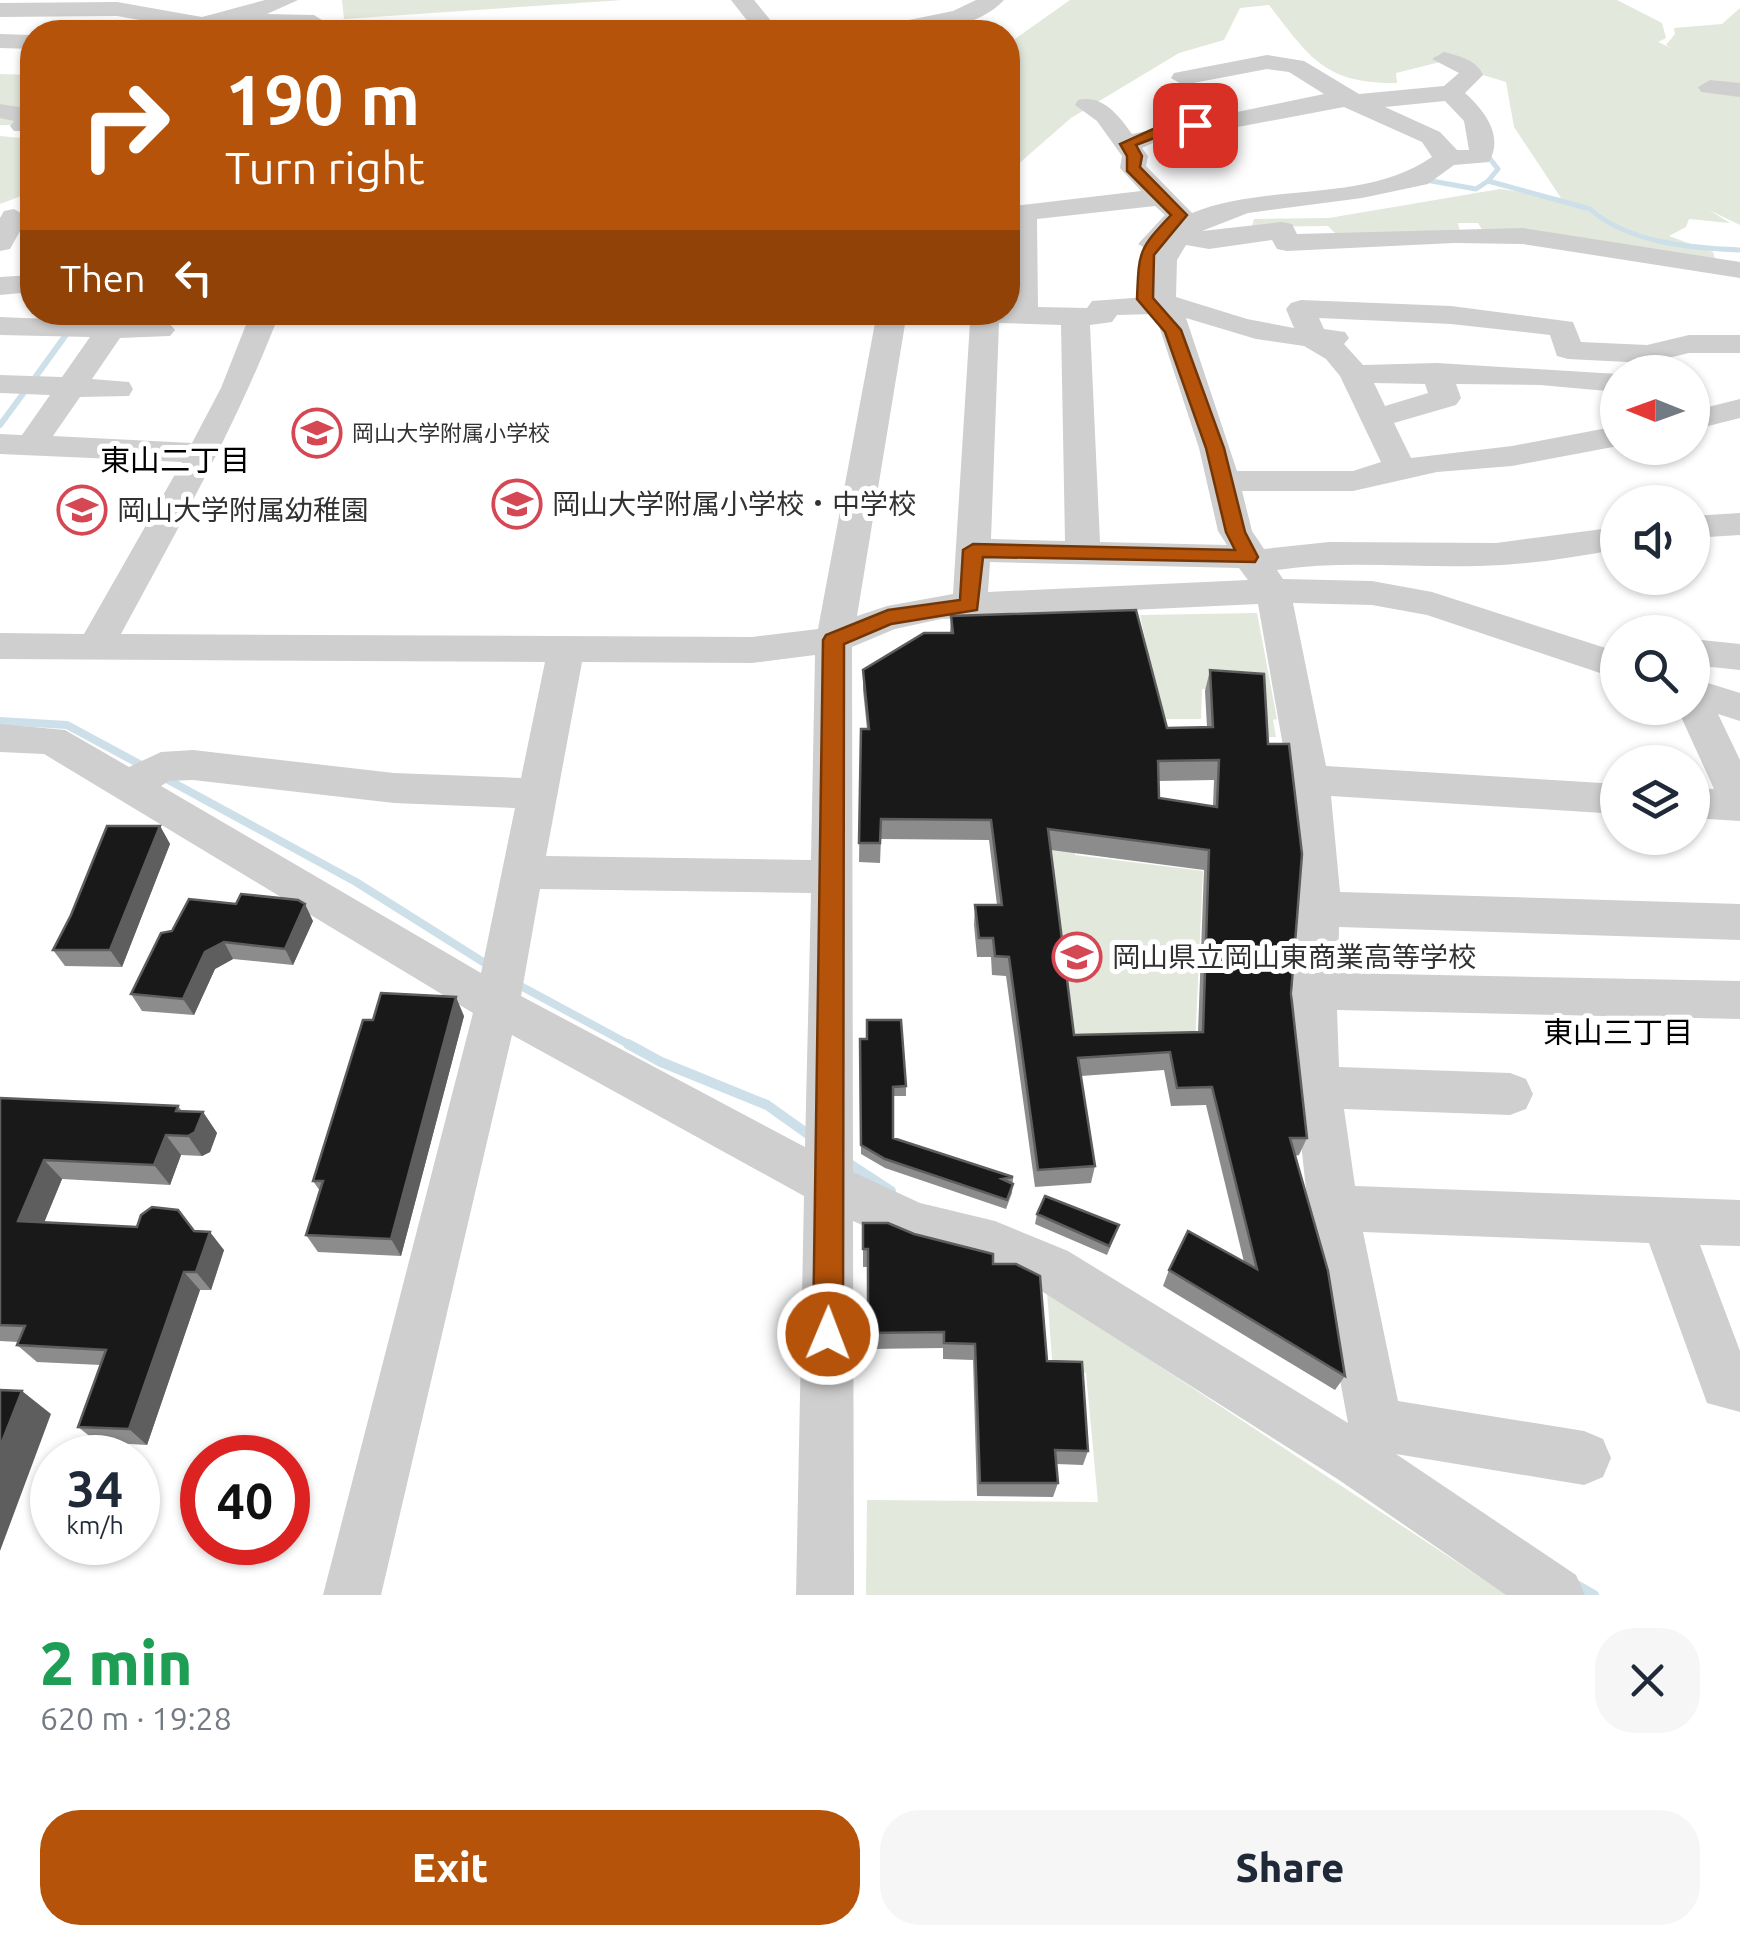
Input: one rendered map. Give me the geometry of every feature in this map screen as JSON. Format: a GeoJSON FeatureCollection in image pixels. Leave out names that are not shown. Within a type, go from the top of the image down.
{"type":"FeatureCollection","features":[{"type":"Feature","properties":{"kind":"street"},"geometry":{"type":"LineString","coordinates":[[146,16],[166,0]]}},
{"type":"Feature","properties":{"kind":"street"},"geometry":{"type":"LineString","coordinates":[[201,20],[229,10],[287,0]]}},
{"type":"Feature","properties":{"kind":"street"},"geometry":{"type":"LineString","coordinates":[[941,20],[960,16],[988,1]]}},
{"type":"Feature","properties":{"kind":"street"},"geometry":{"type":"LineString","coordinates":[[0,10],[112,4],[168,20]]}},
{"type":"Feature","properties":{"kind":"street"},"geometry":{"type":"LineString","coordinates":[[229,10],[318,18]]}},
{"type":"Feature","properties":{"kind":"street"},"geometry":{"type":"LineString","coordinates":[[1183,78],[1258,54],[1296,66],[1352,100],[1431,136],[1450,158]]}},
{"type":"Feature","properties":{"kind":"street"},"geometry":{"type":"LineString","coordinates":[[1120,135],[1250,118],[1292,106],[1452,92],[1471,76],[1462,64],[1444,59]]}},
{"type":"Feature","properties":{"kind":"street"},"geometry":{"type":"LineString","coordinates":[[1710,88],[1740,90]]}},
{"type":"Feature","properties":{"kind":"street"},"geometry":{"type":"LineString","coordinates":[[1368,1442],[1318,1086],[1314,991],[1320,874],[1309,780],[1258,570],[1236,532],[1203,410],[1162,301],[1162,265],[1165,252],[1236,206],[1346,193],[1419,178],[1450,158],[1480,156],[1484,146],[1470,109],[1452,92]]}},
{"type":"Feature","properties":{"kind":"street"},"geometry":{"type":"LineString","coordinates":[[1087,106],[1106,116],[1135,156],[1132,168],[1180,215],[1146,255],[1145,299],[1168,311]]}},
{"type":"Feature","properties":{"kind":"street"},"geometry":{"type":"LineString","coordinates":[[1120,135],[1156,109]]}},
{"type":"Feature","properties":{"kind":"street"},"geometry":{"type":"LineString","coordinates":[[1023,316],[1023,212],[1160,197]]}},
{"type":"Feature","properties":{"kind":"street"},"geometry":{"type":"LineString","coordinates":[[0,243],[14,217]]}},
{"type":"Feature","properties":{"kind":"street"},"geometry":{"type":"LineString","coordinates":[[1187,236],[1220,240],[1282,230],[1287,243],[1311,244],[1454,235],[1523,236],[1740,270]]}},
{"type":"Feature","properties":{"kind":"street"},"geometry":{"type":"LineString","coordinates":[[1020,316],[1102,316],[1102,308],[1168,311],[1260,332],[1313,339],[1358,338]]}},
{"type":"Feature","properties":{"kind":"street"},"geometry":{"type":"LineString","coordinates":[[1386,476],[1398,464],[1377,418],[1354,374],[1336,353],[1313,339],[1302,308],[1450,315],[1563,328],[1568,350],[1604,355]]}},
{"type":"Feature","properties":{"kind":"street"},"geometry":{"type":"LineString","coordinates":[[1075,317],[1083,554]]}},
{"type":"Feature","properties":{"kind":"street"},"geometry":{"type":"LineString","coordinates":[[95,647],[203,453],[236,388],[261,325]]}},
{"type":"Feature","properties":{"kind":"street"},"geometry":{"type":"LineString","coordinates":[[825,1595],[834,640],[890,325]]}},
{"type":"Feature","properties":{"kind":"street"},"geometry":{"type":"LineString","coordinates":[[970,605],[984,325]]}},
{"type":"Feature","properties":{"kind":"street"},"geometry":{"type":"LineString","coordinates":[[0,326],[160,330]]}},
{"type":"Feature","properties":{"kind":"street"},"geometry":{"type":"LineString","coordinates":[[0,367],[31,327]]}},
{"type":"Feature","properties":{"kind":"street"},"geometry":{"type":"LineString","coordinates":[[15,445],[71,387],[111,329]]}},
{"type":"Feature","properties":{"kind":"street"},"geometry":{"type":"LineString","coordinates":[[1673,355],[1689,344],[1740,344]]}},
{"type":"Feature","properties":{"kind":"street"},"geometry":{"type":"LineString","coordinates":[[1354,374],[1437,372],[1600,381]]}},
{"type":"Feature","properties":{"kind":"street"},"geometry":{"type":"LineString","coordinates":[[1377,418],[1445,398],[1437,372]]}},
{"type":"Feature","properties":{"kind":"street"},"geometry":{"type":"LineString","coordinates":[[0,384],[118,388]]}},
{"type":"Feature","properties":{"kind":"street"},"geometry":{"type":"LineString","coordinates":[[1710,416],[1740,408]]}},
{"type":"Feature","properties":{"kind":"street"},"geometry":{"type":"LineString","coordinates":[[1222,481],[1354,481],[1437,462],[1512,456],[1600,439]]}},
{"type":"Feature","properties":{"kind":"street"},"geometry":{"type":"LineString","coordinates":[[15,445],[203,453]]}},
{"type":"Feature","properties":{"kind":"street"},"geometry":{"type":"LineString","coordinates":[[1710,526],[1740,524]]}},
{"type":"Feature","properties":{"kind":"street"},"geometry":{"type":"LineString","coordinates":[[1,648],[752,650],[834,640],[888,618],[970,605],[1258,570],[1294,555],[1376,550],[1519,554],[1600,541]]}},
{"type":"Feature","properties":{"kind":"street"},"geometry":{"type":"LineString","coordinates":[[973,550],[1083,554],[1258,570],[1432,604],[1600,660]]}},
{"type":"Feature","properties":{"kind":"street"},"geometry":{"type":"LineString","coordinates":[[352,1595],[501,986],[566,648]]}},
{"type":"Feature","properties":{"kind":"street"},"geometry":{"type":"LineString","coordinates":[[1571,650],[1600,649]]}},
{"type":"Feature","properties":{"kind":"street"},"geometry":{"type":"LineString","coordinates":[[1710,654],[1740,657]]}},
{"type":"Feature","properties":{"kind":"street"},"geometry":{"type":"LineString","coordinates":[[1710,700],[1740,707]]}},
{"type":"Feature","properties":{"kind":"street"},"geometry":{"type":"LineString","coordinates":[[1705,725],[1740,805],[1710,804]]}},
{"type":"Feature","properties":{"kind":"street"},"geometry":{"type":"LineString","coordinates":[[0,738],[52,740],[144,777],[501,986],[830,1163],[914,1225],[996,1245],[1050,1268],[1368,1442],[1556,1595]]}},
{"type":"Feature","properties":{"kind":"street"},"geometry":{"type":"LineString","coordinates":[[144,777],[193,764],[394,788],[538,794]]}},
{"type":"Feature","properties":{"kind":"street"},"geometry":{"type":"LineString","coordinates":[[1309,780],[1600,798]]}},
{"type":"Feature","properties":{"kind":"street"},"geometry":{"type":"LineString","coordinates":[[523,872],[833,877]]}},
{"type":"Feature","properties":{"kind":"street"},"geometry":{"type":"LineString","coordinates":[[1320,909],[1740,922]]}},
{"type":"Feature","properties":{"kind":"street"},"geometry":{"type":"LineString","coordinates":[[1314,991],[1740,1000]]}},
{"type":"Feature","properties":{"kind":"street"},"geometry":{"type":"LineString","coordinates":[[1318,1086],[1510,1094]]}},
{"type":"Feature","properties":{"kind":"street"},"geometry":{"type":"LineString","coordinates":[[1333,1208],[1740,1224]]}},
{"type":"Feature","properties":{"kind":"street"},"geometry":{"type":"LineString","coordinates":[[1666,1220],[1726,1384],[1740,1385]]}},
{"type":"Feature","properties":{"kind":"street"},"geometry":{"type":"LineString","coordinates":[[1368,1442],[1584,1458]]}},
{"type":"Feature","properties":{"kind":"shaded area"},"geometry":{"type":"Polygon","coordinates":[[[342,0],[623,0],[344,19],[342,0]]]}},
{"type":"Feature","properties":{"kind":"shaded area"},"geometry":{"type":"Polygon","coordinates":[[[1070,0],[1617,0],[1662,23],[1666,38],[1658,42],[1671,48],[1666,45],[1675,34],[1674,28],[1722,24],[1740,8],[1740,225],[1709,210],[1730,223],[1689,219],[1686,227],[1669,236],[1713,252],[1716,262],[1484,233],[1478,223],[1458,223],[1460,233],[1339,237],[1328,226],[1252,227],[1254,219],[1329,218],[1500,189],[1561,198],[1514,127],[1506,82],[1440,62],[1396,73],[1397,83],[1352,79],[1321,64],[1269,5],[1240,8],[1224,40],[1179,53],[1071,118],[1020,163],[1020,35],[1070,0]]]}},
{"type":"Feature","properties":{"kind":"shaded area"},"geometry":{"type":"Polygon","coordinates":[[[0,74],[20,75],[20,109],[13,116],[20,118],[11,125],[0,125],[0,74]]]}},
{"type":"Feature","properties":{"kind":"shaded area"},"geometry":{"type":"Polygon","coordinates":[[[0,136],[20,138],[20,196],[0,204],[0,136]]]}},
{"type":"Feature","properties":{"kind":"shaded area"},"geometry":{"type":"Polygon","coordinates":[[[1257,613],[1277,719],[1273,720],[1276,737],[1268,737],[1262,692],[1202,689],[1201,719],[1162,719],[1140,615],[1257,613]]]}},
{"type":"Feature","properties":{"kind":"shaded area"},"geometry":{"type":"Polygon","coordinates":[[[1075,842],[1075,855],[1203,871],[1195,1046],[1072,1052],[1046,844],[1075,842]]]}},
{"type":"Feature","properties":{"kind":"shaded area"},"geometry":{"type":"Polygon","coordinates":[[[1047,1292],[1507,1595],[866,1595],[867,1500],[1098,1502],[1086,1373],[1053,1372],[1047,1292]]]}},
{"type":"Feature","properties":{"kind":"building"},"geometry":{"type":"Polygon","coordinates":[[[1136,610],[1167,728],[1213,727],[1210,670],[1264,674],[1268,744],[1289,744],[1302,854],[1291,994],[1307,1138],[1290,1138],[1328,1271],[1345,1376],[1169,1270],[1188,1231],[1257,1269],[1212,1087],[1177,1088],[1170,1052],[1078,1058],[1095,1166],[1038,1170],[1009,957],[995,956],[993,938],[979,938],[975,905],[1002,905],[991,820],[881,819],[880,843],[859,843],[861,729],[869,729],[863,670],[924,633],[953,633],[951,616],[1136,610]],[[1219,760],[1158,761],[1159,798],[1217,807],[1219,760]],[[1048,829],[1074,1035],[1203,1032],[1209,850],[1048,829]]]}},
{"type":"Feature","properties":{"kind":"building"},"geometry":{"type":"Polygon","coordinates":[[[107,826],[160,826],[110,950],[53,950],[71,915],[107,826]]]}},
{"type":"Feature","properties":{"kind":"building"},"geometry":{"type":"Polygon","coordinates":[[[241,894],[305,904],[285,949],[224,942],[205,952],[183,999],[131,994],[161,933],[172,931],[189,899],[236,904],[241,894]]]}},
{"type":"Feature","properties":{"kind":"building"},"geometry":{"type":"Polygon","coordinates":[[[381,993],[456,997],[391,1239],[306,1235],[323,1181],[313,1181],[363,1020],[373,1020],[381,993]]]}},
{"type":"Feature","properties":{"kind":"building"},"geometry":{"type":"Polygon","coordinates":[[[867,1020],[901,1020],[906,1086],[893,1087],[893,1138],[1013,1177],[1002,1179],[1013,1184],[1007,1200],[885,1159],[861,1145],[860,1039],[867,1039],[867,1020]]]}},
{"type":"Feature","properties":{"kind":"building"},"geometry":{"type":"Polygon","coordinates":[[[0,1098],[178,1106],[176,1111],[203,1112],[195,1132],[188,1136],[166,1135],[154,1165],[44,1160],[18,1221],[137,1227],[141,1215],[152,1207],[178,1210],[194,1231],[210,1232],[196,1272],[184,1272],[129,1429],[78,1427],[106,1350],[17,1345],[25,1326],[0,1325],[0,1098]]]}},
{"type":"Feature","properties":{"kind":"building"},"geometry":{"type":"Polygon","coordinates":[[[1045,1196],[1119,1225],[1109,1246],[1037,1214],[1045,1196]]]}},
{"type":"Feature","properties":{"kind":"building"},"geometry":{"type":"Polygon","coordinates":[[[863,1223],[888,1223],[914,1234],[993,1254],[993,1264],[1016,1264],[1040,1276],[1047,1361],[1082,1362],[1088,1451],[1055,1450],[1058,1483],[980,1483],[975,1344],[944,1343],[944,1332],[868,1333],[868,1249],[863,1249],[863,1223]]]}},
{"type":"Feature","properties":{"kind":"building"},"geometry":{"type":"Polygon","coordinates":[[[0,1390],[22,1391],[0,1447],[0,1390]]]}},
{"type":"Feature","properties":{"kind":"waterway"},"geometry":{"type":"LineString","coordinates":[[1488,150],[1487,155],[1498,169],[1488,181]]}},
{"type":"Feature","properties":{"kind":"waterway"},"geometry":{"type":"LineString","coordinates":[[1426,180],[1476,189],[1488,181]]}},
{"type":"Feature","properties":{"kind":"waterway"},"geometry":{"type":"LineString","coordinates":[[1488,181],[1590,209],[1623,229],[1661,242],[1740,250]]}},
{"type":"Feature","properties":{"kind":"waterway"},"geometry":{"type":"LineString","coordinates":[[34,379],[68,332]]}},
{"type":"Feature","properties":{"kind":"waterway"},"geometry":{"type":"LineString","coordinates":[[0,425],[25,391]]}},
{"type":"Feature","properties":{"kind":"waterway"},"geometry":{"type":"LineString","coordinates":[[0,721],[67,725],[145,767]]}},
{"type":"Feature","properties":{"kind":"waterway"},"geometry":{"type":"LineString","coordinates":[[161,776],[356,882],[491,967]]}},
{"type":"Feature","properties":{"kind":"waterway"},"geometry":{"type":"LineString","coordinates":[[515,983],[632,1046]]}},
{"type":"Feature","properties":{"kind":"waterway"},"geometry":{"type":"LineString","coordinates":[[628,1044],[661,1062],[767,1105],[812,1137]]}},
{"type":"Feature","properties":{"kind":"waterway"},"geometry":{"type":"LineString","coordinates":[[848,1163],[891,1191]]}},
{"type":"Feature","properties":{"kind":"waterway"},"geometry":{"type":"LineString","coordinates":[[1573,1583],[1594,1595]]}},
{"type":"Feature","properties":{"kind":"place","name":"岡山大学附属小学校"},"geometry":{"type":"Point","coordinates":[317,433]}},
{"type":"Feature","properties":{"kind":"place","name":"岡山大学附属小学校・中学校"},"geometry":{"type":"Point","coordinates":[517,504]}},
{"type":"Feature","properties":{"kind":"place","name":"岡山大学附属幼稚園"},"geometry":{"type":"Point","coordinates":[82,510]}},
{"type":"Feature","properties":{"kind":"place","name":"岡山県立岡山東商業高等学校"},"geometry":{"type":"Point","coordinates":[1077,957]}},
{"type":"Feature","properties":{"kind":"district","name":"東山二丁目"},"geometry":{"type":"Point","coordinates":[175,461]}},
{"type":"Feature","properties":{"kind":"district","name":"東山三丁目"},"geometry":{"type":"Point","coordinates":[1618,1033]}},
{"type":"Feature","properties":{"kind":"route"},"geometry":{"type":"LineString","coordinates":[[828,1334],[834,640],[888,618],[970,605],[973,550],[1248,557],[1227,504],[1203,410],[1172,330],[1145,299],[1146,255],[1180,215],[1132,168],[1135,156],[1128,144],[1167,128],[1195,125]]}}]}
